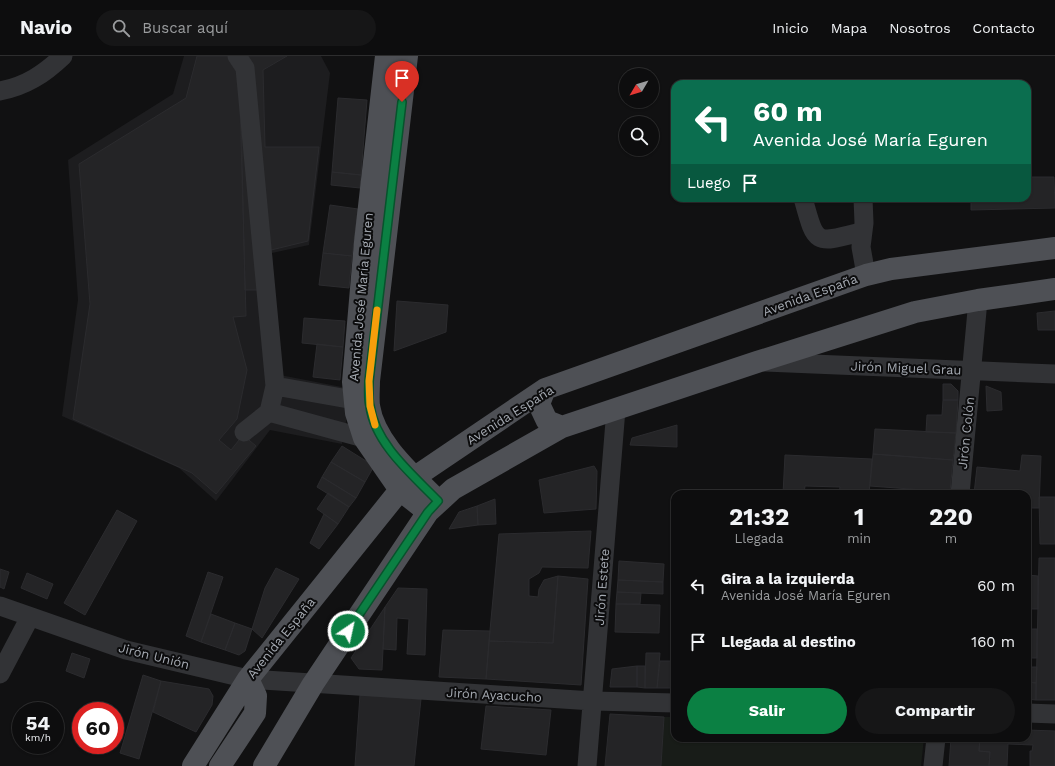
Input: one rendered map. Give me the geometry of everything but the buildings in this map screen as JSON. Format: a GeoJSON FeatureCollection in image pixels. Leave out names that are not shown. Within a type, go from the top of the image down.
{"type":"FeatureCollection","features":[{"type":"Feature","properties":{"kind":"main road","name":"Avenida José María Eguren"},"geometry":{"type":"LineString","coordinates":[[386,56],[365,242],[353,382],[354,400],[364,438],[407,483],[433,507]]}},
{"type":"Feature","properties":{"kind":"main road","name":"Avenida José María Eguren"},"geometry":{"type":"LineString","coordinates":[[407,56],[369,381],[370,406],[376,426],[407,483]]}},
{"type":"Feature","properties":{"kind":"main road","name":"Avenida España"},"geometry":{"type":"LineString","coordinates":[[193,766],[248,679],[407,483],[546,389],[866,275],[891,269],[1055,248]]}},
{"type":"Feature","properties":{"kind":"main road"},"geometry":{"type":"LineString","coordinates":[[264,766],[313,684],[433,507],[453,489],[562,427],[757,362],[915,312],[978,300],[1055,289]]}},
{"type":"Feature","properties":{"kind":"main road"},"geometry":{"type":"LineString","coordinates":[[546,389],[539,404],[547,421],[562,427]]}},
{"type":"Feature","properties":{"kind":"main road"},"geometry":{"type":"LineString","coordinates":[[220,766],[255,713],[256,696],[248,679]]}},
{"type":"Feature","properties":{"kind":"street"},"geometry":{"type":"LineString","coordinates":[[0,91],[18,87],[47,72],[64,56]]}},
{"type":"Feature","properties":{"kind":"street"},"geometry":{"type":"LineString","coordinates":[[237,56],[245,68],[275,386],[269,412],[244,432]]}},
{"type":"Feature","properties":{"kind":"street"},"geometry":{"type":"LineString","coordinates":[[804,202],[811,229],[818,238],[829,241],[862,232]]}},
{"type":"Feature","properties":{"kind":"street"},"geometry":{"type":"LineString","coordinates":[[863,202],[864,223],[861,247],[866,275]]}},
{"type":"Feature","properties":{"kind":"street","name":"Jirón Colón"},"geometry":{"type":"LineString","coordinates":[[960,490],[978,300]]}},
{"type":"Feature","properties":{"kind":"street","name":"Jirón Miguel Grau"},"geometry":{"type":"LineString","coordinates":[[757,362],[1055,374]]}},
{"type":"Feature","properties":{"kind":"street"},"geometry":{"type":"LineString","coordinates":[[275,386],[354,400]]}},
{"type":"Feature","properties":{"kind":"street","name":"Jirón Estete"},"geometry":{"type":"LineString","coordinates":[[587,766],[616,409]]}},
{"type":"Feature","properties":{"kind":"street"},"geometry":{"type":"LineString","coordinates":[[269,412],[364,438]]}},
{"type":"Feature","properties":{"kind":"street","name":"Jirón Unión"},"geometry":{"type":"LineString","coordinates":[[0,606],[126,650],[248,679],[313,684]]}},
{"type":"Feature","properties":{"kind":"street"},"geometry":{"type":"LineString","coordinates":[[0,674],[30,617]]}},
{"type":"Feature","properties":{"kind":"street","name":"Jirón Ayacucho"},"geometry":{"type":"LineString","coordinates":[[313,684],[593,701],[671,703]]}},
{"type":"Feature","properties":{"kind":"street"},"geometry":{"type":"LineString","coordinates":[[1031,714],[1055,714]]}},
{"type":"Feature","properties":{"kind":"street"},"geometry":{"type":"LineString","coordinates":[[933,766],[936,742]]}},
{"type":"Feature","properties":{"kind":"shaded area"},"geometry":{"type":"Polygon","coordinates":[[[184,56],[321,56],[330,73],[309,245],[272,253],[280,375],[352,389],[342,444],[270,430],[216,501],[179,468],[62,416],[78,300],[68,160],[173,94],[184,56]]]}},
{"type":"Feature","properties":{"kind":"shaded area"},"geometry":{"type":"Polygon","coordinates":[[[664,717],[671,717],[671,742],[924,742],[921,766],[661,766],[664,717]]]}},
{"type":"Feature","properties":{"kind":"slow traffic"},"geometry":{"type":"LineString","coordinates":[[375,425],[370,406],[369,381],[377,310]]}},
{"type":"Feature","properties":{"kind":"route"},"geometry":{"type":"LineString","coordinates":[[348,631],[428,512],[438,501],[414,477],[385,441],[376,426],[370,406],[369,381],[402,102]]}}]}
